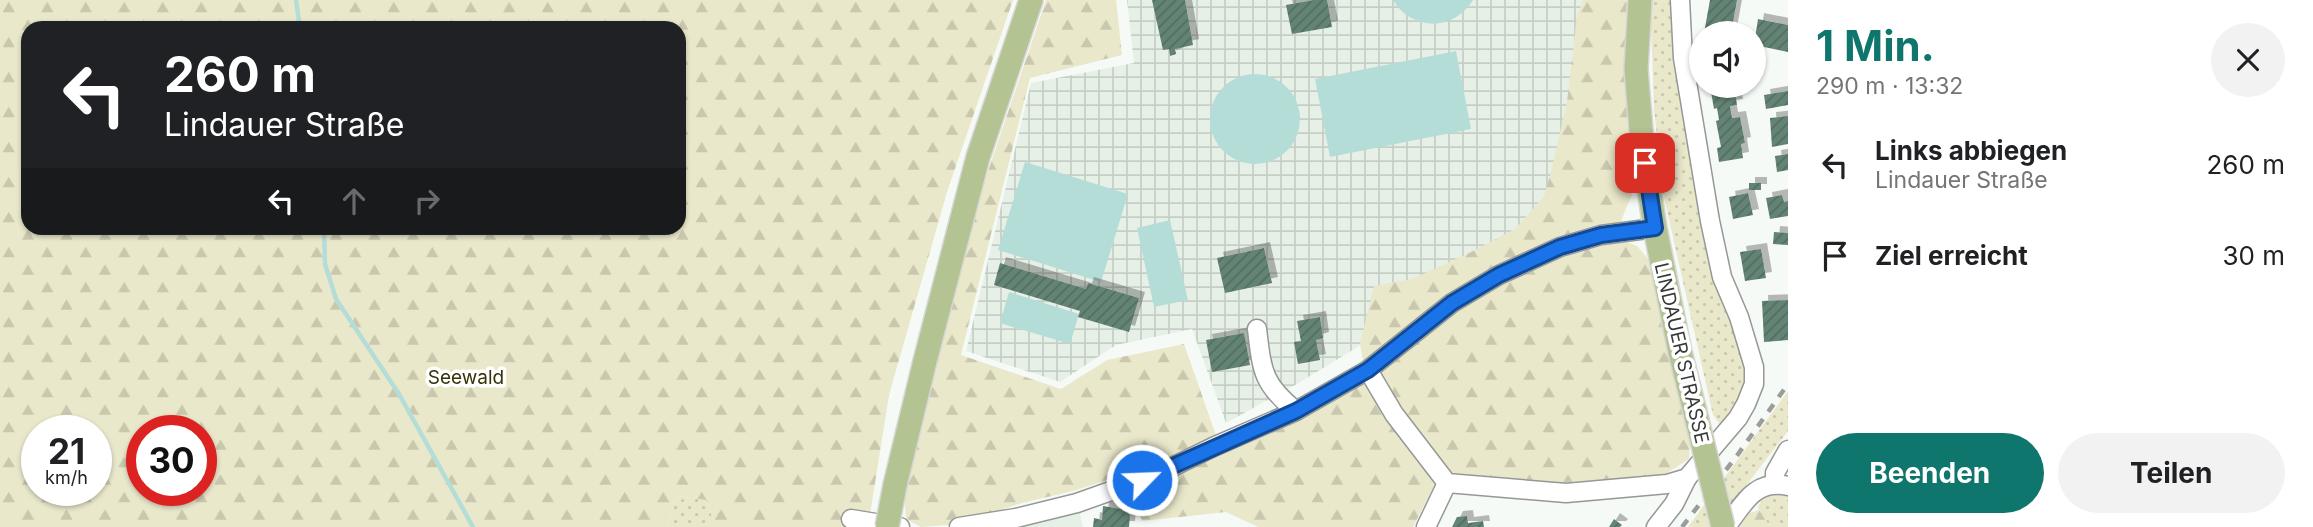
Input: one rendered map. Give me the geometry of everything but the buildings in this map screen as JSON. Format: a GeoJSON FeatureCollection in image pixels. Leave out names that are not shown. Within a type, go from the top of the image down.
{"type":"FeatureCollection","features":[{"type":"Feature","properties":{"kind":"main road"},"geometry":{"type":"LineString","coordinates":[[887,527],[925,361],[978,157],[1031,0]]}},
{"type":"Feature","properties":{"kind":"main road","name":"LINDAUER STRASSE"},"geometry":{"type":"LineString","coordinates":[[1640,0],[1636,69],[1642,142],[1655,228],[1680,352],[1724,527]]}},
{"type":"Feature","properties":{"kind":"street","name":"LINDAUER STRASSE"},"geometry":{"type":"LineString","coordinates":[[1656,527],[1674,504],[1687,478],[1738,418],[1754,384],[1754,367],[1739,317],[1722,277],[1710,221],[1683,58],[1680,0]]}},
{"type":"Feature","properties":{"kind":"street"},"geometry":{"type":"LineString","coordinates":[[959,527],[1016,522],[1156,475],[1296,411],[1368,370],[1452,303],[1499,275],[1560,247],[1601,235],[1655,228]]}},
{"type":"Feature","properties":{"kind":"street"},"geometry":{"type":"LineString","coordinates":[[1256,329],[1262,366],[1272,388],[1276,396],[1296,411]]}},
{"type":"Feature","properties":{"kind":"street"},"geometry":{"type":"LineString","coordinates":[[1368,370],[1394,414],[1447,483],[1566,494],[1667,484],[1687,478]]}},
{"type":"Feature","properties":{"kind":"street"},"geometry":{"type":"LineString","coordinates":[[1724,527],[1754,492],[1765,485],[1781,484],[1775,473],[1788,450]]}},
{"type":"Feature","properties":{"kind":"street"},"geometry":{"type":"LineString","coordinates":[[1426,527],[1447,483]]}},
{"type":"Feature","properties":{"kind":"street"},"geometry":{"type":"LineString","coordinates":[[851,519],[900,527]]}},
{"type":"Feature","properties":{"kind":"shaded area"},"geometry":{"type":"Polygon","coordinates":[[[1127,0],[1616,0],[1617,179],[1369,340],[1226,423],[1192,329],[1116,345],[1060,382],[966,351],[1031,83],[1134,63],[1127,0]]]}},
{"type":"Feature","properties":{"kind":"shaded area"},"geometry":{"type":"Polygon","coordinates":[[[1078,505],[1083,527],[981,527],[1078,505]]]}},
{"type":"Feature","properties":{"kind":"green space","name":"Seewald"},"geometry":{"type":"Polygon","coordinates":[[[0,0],[1013,0],[947,192],[889,395],[868,527],[716,527],[706,500],[676,496],[667,527],[0,527],[0,0]]]}},
{"type":"Feature","properties":{"kind":"green space"},"geometry":{"type":"Polygon","coordinates":[[[1046,0],[1116,0],[1122,55],[1030,78],[961,355],[1061,389],[1107,360],[1184,344],[1217,438],[1149,467],[1073,491],[1022,503],[959,524],[921,527],[906,519],[904,495],[958,260],[1046,0]]]}},
{"type":"Feature","properties":{"kind":"green space"},"geometry":{"type":"Polygon","coordinates":[[[1583,0],[1627,0],[1624,67],[1632,195],[1619,225],[1451,298],[1363,361],[1360,344],[1374,286],[1412,279],[1515,229],[1544,196],[1567,102],[1577,16],[1583,0]]]}},
{"type":"Feature","properties":{"kind":"green space"},"geometry":{"type":"Polygon","coordinates":[[[1650,0],[1677,0],[1679,38],[1689,98],[1692,98],[1751,383],[1722,427],[1713,415],[1663,193],[1654,109],[1650,0]]]}},
{"type":"Feature","properties":{"kind":"green space"},"geometry":{"type":"Polygon","coordinates":[[[1619,239],[1637,246],[1650,261],[1690,442],[1689,459],[1664,475],[1558,483],[1441,472],[1413,527],[1258,527],[1226,512],[1142,521],[1131,488],[1374,379],[1456,311],[1499,281],[1559,255],[1619,239]]]}},
{"type":"Feature","properties":{"kind":"green space"},"geometry":{"type":"Polygon","coordinates":[[[1788,391],[1788,431],[1714,527],[1688,527],[1788,391]]]}},
{"type":"Feature","properties":{"kind":"green space"},"geometry":{"type":"Polygon","coordinates":[[[1766,494],[1788,495],[1788,527],[1770,527],[1758,506],[1766,494]]]}},
{"type":"Feature","properties":{"kind":"green space"},"geometry":{"type":"Polygon","coordinates":[[[676,496],[706,500],[716,527],[667,527],[676,496]]]}},
{"type":"Feature","properties":{"kind":"green space"},"geometry":{"type":"Polygon","coordinates":[[[1759,510],[1770,527],[1741,527],[1749,513],[1759,510]]]}},
{"type":"Feature","properties":{"kind":"water"},"geometry":{"type":"Polygon","coordinates":[[[1393,0],[1473,0],[1455,18],[1433,24],[1411,18],[1393,0]]]}},
{"type":"Feature","properties":{"kind":"water"},"geometry":{"type":"Polygon","coordinates":[[[1456,51],[1471,129],[1330,157],[1315,79],[1456,51]]]}},
{"type":"Feature","properties":{"kind":"water"},"geometry":{"type":"Polygon","coordinates":[[[1255,74],[1272,78],[1287,87],[1296,102],[1300,119],[1296,136],[1287,151],[1272,160],[1255,164],[1238,160],[1223,151],[1214,136],[1210,119],[1214,102],[1223,87],[1238,78],[1255,74]]]}},
{"type":"Feature","properties":{"kind":"water"},"geometry":{"type":"Polygon","coordinates":[[[1025,162],[1128,194],[1101,282],[998,250],[1025,162]]]}},
{"type":"Feature","properties":{"kind":"water"},"geometry":{"type":"Polygon","coordinates":[[[1170,220],[1188,300],[1154,307],[1137,228],[1170,220]]]}},
{"type":"Feature","properties":{"kind":"water"},"geometry":{"type":"Polygon","coordinates":[[[1009,292],[1079,314],[1070,344],[1000,323],[1009,292]]]}},
{"type":"Feature","properties":{"kind":"waterway"},"geometry":{"type":"LineString","coordinates":[[296,0],[299,21]]}},
{"type":"Feature","properties":{"kind":"waterway"},"geometry":{"type":"LineString","coordinates":[[324,235],[325,264],[336,299],[399,394],[473,527]]}},
{"type":"Feature","properties":{"kind":"railway"},"geometry":{"type":"LineString","coordinates":[[1682,527],[1788,384]]}},
{"type":"Feature","properties":{"kind":"route"},"geometry":{"type":"LineString","coordinates":[[1142,480],[1296,411],[1368,370],[1452,303],[1499,275],[1560,247],[1601,235],[1655,228],[1645,163]]}}]}
